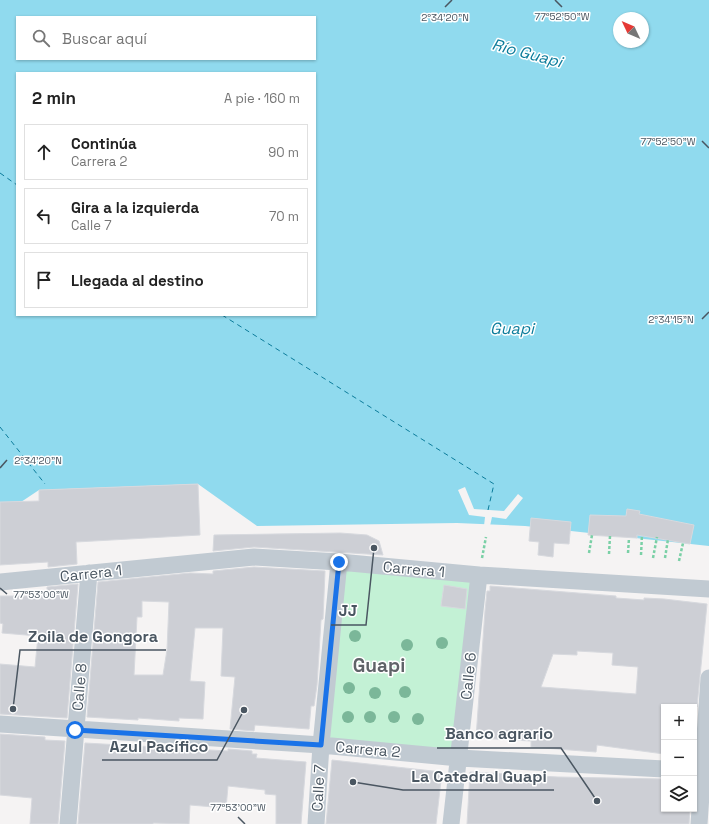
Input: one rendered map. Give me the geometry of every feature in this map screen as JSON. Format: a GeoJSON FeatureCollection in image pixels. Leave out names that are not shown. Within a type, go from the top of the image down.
{"type":"FeatureCollection","features":[{"type":"Feature","properties":{"kind":"street","name":"Carrera 1"},"geometry":{"type":"LineString","coordinates":[[0,582],[254,557],[339,562],[479,575],[709,589]]}},
{"type":"Feature","properties":{"kind":"street","name":"Calle 7"},"geometry":{"type":"LineString","coordinates":[[316,824],[321,745],[339,562]]}},
{"type":"Feature","properties":{"kind":"street","name":"Calle 8"},"geometry":{"type":"LineString","coordinates":[[68,824],[89,573]]}},
{"type":"Feature","properties":{"kind":"street","name":"Calle 6"},"geometry":{"type":"LineString","coordinates":[[451,824],[479,575]]}},
{"type":"Feature","properties":{"kind":"street"},"geometry":{"type":"LineString","coordinates":[[699,824],[709,678]]}},
{"type":"Feature","properties":{"kind":"street","name":"Carrera 2"},"geometry":{"type":"LineString","coordinates":[[0,724],[321,745],[459,758],[661,769]]}},
{"type":"Feature","properties":{"kind":"path"},"geometry":{"type":"LineString","coordinates":[[589,553],[592,535]]}},
{"type":"Feature","properties":{"kind":"path"},"geometry":{"type":"LineString","coordinates":[[609,554],[610,536]]}},
{"type":"Feature","properties":{"kind":"path"},"geometry":{"type":"LineString","coordinates":[[640,555],[642,536]]}},
{"type":"Feature","properties":{"kind":"path"},"geometry":{"type":"LineString","coordinates":[[479,575],[486,537]]}},
{"type":"Feature","properties":{"kind":"path"},"geometry":{"type":"LineString","coordinates":[[653,558],[657,537]]}},
{"type":"Feature","properties":{"kind":"path"},"geometry":{"type":"LineString","coordinates":[[628,553],[629,538]]}},
{"type":"Feature","properties":{"kind":"path"},"geometry":{"type":"LineString","coordinates":[[665,558],[668,539]]}},
{"type":"Feature","properties":{"kind":"path"},"geometry":{"type":"LineString","coordinates":[[679,561],[683,543]]}},
{"type":"Feature","properties":{"kind":"green space"},"geometry":{"type":"Polygon","coordinates":[[[339,562],[479,575],[459,758],[321,745],[339,562]]]}},
{"type":"Feature","properties":{"kind":"water","name":"Guapi"},"geometry":{"type":"Polygon","coordinates":[[[0,0],[709,0],[709,546],[525,526],[457,523],[257,526],[198,484],[39,490],[0,516],[0,0]]]}},
{"type":"Feature","properties":{"kind":"pier"},"geometry":{"type":"Polygon","coordinates":[[[465,487],[474,509],[504,511],[518,494],[523,498],[506,519],[492,517],[490,526],[484,526],[485,517],[469,515],[458,490],[465,487]]]}},
{"type":"Feature","properties":{"kind":"building"},"geometry":{"type":"Polygon","coordinates":[[[198,484],[200,535],[76,542],[77,564],[48,567],[48,562],[0,565],[0,502],[39,501],[39,490],[198,484]]]}},
{"type":"Feature","properties":{"kind":"building"},"geometry":{"type":"Polygon","coordinates":[[[627,509],[640,511],[639,514],[694,525],[690,544],[637,535],[637,538],[588,535],[590,515],[626,516],[627,509]]]}},
{"type":"Feature","properties":{"kind":"building"},"geometry":{"type":"Polygon","coordinates":[[[531,518],[571,522],[569,544],[554,543],[553,557],[538,555],[539,542],[529,541],[531,518]]]}},
{"type":"Feature","properties":{"kind":"building"},"geometry":{"type":"Polygon","coordinates":[[[340,533],[367,535],[379,541],[383,555],[254,547],[213,551],[214,535],[340,533]]]}},
{"type":"Feature","properties":{"kind":"building"},"geometry":{"type":"Polygon","coordinates":[[[254,567],[325,571],[323,619],[321,620],[317,685],[314,706],[311,706],[309,729],[255,725],[254,731],[230,729],[235,677],[221,676],[223,628],[195,628],[190,681],[205,682],[203,719],[179,718],[179,721],[138,718],[138,720],[87,717],[98,582],[190,573],[213,574],[213,571],[254,567]],[[142,601],[142,617],[137,617],[134,675],[163,675],[167,650],[169,602],[142,601]]]}},
{"type":"Feature","properties":{"kind":"building"},"geometry":{"type":"Polygon","coordinates":[[[78,584],[67,718],[0,714],[0,664],[35,667],[38,636],[2,633],[3,624],[0,623],[0,596],[47,596],[47,587],[78,584]]]}},
{"type":"Feature","properties":{"kind":"building"},"geometry":{"type":"Polygon","coordinates":[[[444,585],[467,589],[465,609],[441,606],[444,585]]]}},
{"type":"Feature","properties":{"kind":"building"},"geometry":{"type":"Polygon","coordinates":[[[490,586],[616,596],[616,598],[644,600],[644,598],[664,599],[707,604],[697,707],[697,704],[661,704],[661,754],[597,745],[596,752],[531,747],[531,741],[476,738],[487,591],[490,591],[490,586]],[[577,651],[577,655],[553,654],[541,687],[636,694],[638,667],[612,665],[613,653],[577,651]]]}},
{"type":"Feature","properties":{"kind":"building"},"geometry":{"type":"Polygon","coordinates":[[[0,734],[45,737],[45,740],[65,741],[58,824],[30,824],[32,798],[0,795],[0,734]]]}},
{"type":"Feature","properties":{"kind":"building"},"geometry":{"type":"Polygon","coordinates":[[[85,743],[252,751],[252,754],[257,754],[256,758],[306,762],[301,824],[276,824],[276,795],[265,794],[265,790],[228,786],[226,808],[190,805],[189,824],[78,824],[85,743]]]}},
{"type":"Feature","properties":{"kind":"building"},"geometry":{"type":"Polygon","coordinates":[[[332,760],[442,772],[436,824],[326,824],[332,760]]]}},
{"type":"Feature","properties":{"kind":"building"},"geometry":{"type":"Polygon","coordinates":[[[470,772],[558,777],[661,779],[661,812],[690,812],[689,824],[467,824],[470,772]]]}},
{"type":"Feature","properties":{"kind":"ferry route"},"geometry":{"type":"LineString","coordinates":[[0,173],[16,184]]}},
{"type":"Feature","properties":{"kind":"ferry route"},"geometry":{"type":"LineString","coordinates":[[224,316],[494,484],[488,510]]}},
{"type":"Feature","properties":{"kind":"ferry route"},"geometry":{"type":"LineString","coordinates":[[0,427],[45,484]]}},
{"type":"Feature","properties":{"kind":"place","name":"JJ"},"geometry":{"type":"Point","coordinates":[374,548]}},
{"type":"Feature","properties":{"kind":"place","name":"Zoila de Gongora"},"geometry":{"type":"Point","coordinates":[13,709]}},
{"type":"Feature","properties":{"kind":"place","name":"Azul Pacífico"},"geometry":{"type":"Point","coordinates":[244,710]}},
{"type":"Feature","properties":{"kind":"place","name":"La Catedral Guapi"},"geometry":{"type":"Point","coordinates":[353,782]}},
{"type":"Feature","properties":{"kind":"place","name":"Banco agrario"},"geometry":{"type":"Point","coordinates":[597,801]}},
{"type":"Feature","properties":{"kind":"district","name":"Guapi"},"geometry":{"type":"Point","coordinates":[379,665]}},
{"type":"Feature","properties":{"kind":"route"},"geometry":{"type":"LineString","coordinates":[[75,730],[321,745],[339,562]]}},
{"type":"Feature","properties":{"kind":"water label","name":"Río Guapi"},"geometry":{"type":"Point","coordinates":[527,53]}}]}
